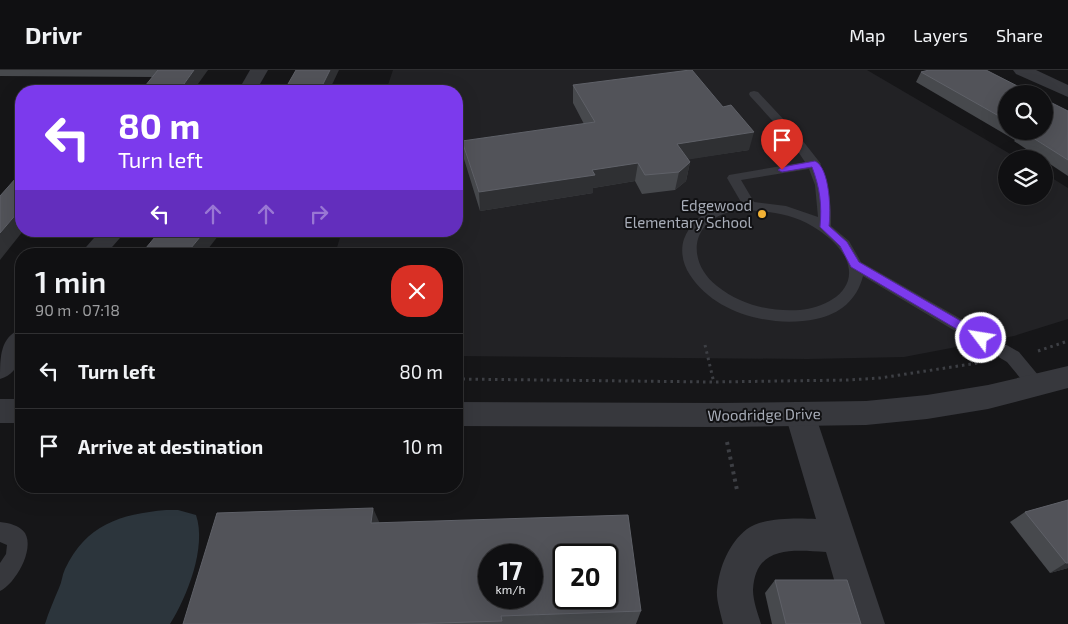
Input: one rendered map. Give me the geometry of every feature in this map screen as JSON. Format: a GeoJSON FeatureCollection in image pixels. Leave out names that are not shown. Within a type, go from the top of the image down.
{"type":"FeatureCollection","features":[{"type":"Feature","properties":{"kind":"street"},"geometry":{"type":"LineString","coordinates":[[251,85],[260,70]]}},
{"type":"Feature","properties":{"kind":"street"},"geometry":{"type":"LineString","coordinates":[[1022,70],[1068,92]]}},
{"type":"Feature","properties":{"kind":"street"},"geometry":{"type":"LineString","coordinates":[[98,248],[108,237]]}},
{"type":"Feature","properties":{"kind":"street"},"geometry":{"type":"LineString","coordinates":[[0,368],[15,347]]}},
{"type":"Feature","properties":{"kind":"street","name":"Woodridge Drive"},"geometry":{"type":"LineString","coordinates":[[463,414],[866,413],[988,398],[1068,377]]}},
{"type":"Feature","properties":{"kind":"street"},"geometry":{"type":"LineString","coordinates":[[0,411],[15,411]]}},
{"type":"Feature","properties":{"kind":"street"},"geometry":{"type":"LineString","coordinates":[[800,414],[866,624]]}},
{"type":"Feature","properties":{"kind":"street"},"geometry":{"type":"LineString","coordinates":[[742,624],[735,591],[741,562],[760,540],[792,534],[838,536]]}},
{"type":"Feature","properties":{"kind":"lane"},"geometry":{"type":"LineString","coordinates":[[754,94],[802,146],[815,164],[824,186],[826,208],[824,227]]}},
{"type":"Feature","properties":{"kind":"lane"},"geometry":{"type":"LineString","coordinates":[[750,206],[733,178],[815,164]]}},
{"type":"Feature","properties":{"kind":"lane"},"geometry":{"type":"LineString","coordinates":[[750,206],[770,207],[798,214],[824,227],[844,244],[855,265],[855,285],[842,303],[818,314],[787,317],[754,312],[724,299],[701,280],[690,260],[689,240],[699,223],[718,212],[750,206]]}},
{"type":"Feature","properties":{"kind":"lane"},"geometry":{"type":"LineString","coordinates":[[855,265],[1013,358],[1037,386]]}},
{"type":"Feature","properties":{"kind":"lane"},"geometry":{"type":"LineString","coordinates":[[0,532],[9,533],[17,539],[19,549],[0,580]]}},
{"type":"Feature","properties":{"kind":"path"},"geometry":{"type":"LineString","coordinates":[[1040,350],[1068,340]]}},
{"type":"Feature","properties":{"kind":"path"},"geometry":{"type":"LineString","coordinates":[[705,345],[715,388]]}},
{"type":"Feature","properties":{"kind":"path"},"geometry":{"type":"LineString","coordinates":[[463,379],[714,382],[848,380],[880,378],[958,366]]}},
{"type":"Feature","properties":{"kind":"path"},"geometry":{"type":"LineString","coordinates":[[726,438],[737,490]]}},
{"type":"Feature","properties":{"kind":"shaded area","name":"Edgewood Elementary School"},"geometry":{"type":"Polygon","coordinates":[[[393,70],[867,70],[1004,150],[998,150],[998,205],[1053,205],[1053,179],[1068,188],[1068,319],[1014,336],[904,357],[807,359],[463,356],[463,248],[337,248],[340,237],[463,237],[463,85],[388,85],[393,70]]]}},
{"type":"Feature","properties":{"kind":"shaded area"},"geometry":{"type":"Polygon","coordinates":[[[178,510],[196,515],[199,528],[197,556],[189,586],[170,624],[45,624],[65,569],[73,554],[83,542],[106,524],[134,515],[178,510]]]}},
{"type":"Feature","properties":{"kind":"building"},"geometry":{"type":"Polygon","coordinates":[[[158,70],[194,70],[183,85],[146,85],[158,70]]]}},
{"type":"Feature","properties":{"kind":"building"},"geometry":{"type":"Polygon","coordinates":[[[296,70],[330,70],[322,85],[287,85],[296,70]]]}},
{"type":"Feature","properties":{"kind":"building"},"geometry":{"type":"Polygon","coordinates":[[[692,70],[723,107],[731,105],[754,132],[677,144],[690,162],[679,172],[645,175],[638,163],[592,170],[595,175],[479,192],[463,141],[595,122],[573,85],[692,70]]]}},
{"type":"Feature","properties":{"kind":"building"},"geometry":{"type":"Polygon","coordinates":[[[929,70],[986,70],[1015,85],[998,85],[998,115],[921,72],[929,70]]]}},
{"type":"Feature","properties":{"kind":"building"},"geometry":{"type":"Polygon","coordinates":[[[1053,104],[1068,111],[1068,160],[1036,140],[1053,140],[1053,104]]]}},
{"type":"Feature","properties":{"kind":"building"},"geometry":{"type":"Polygon","coordinates":[[[15,179],[15,216],[0,233],[0,196],[15,179]]]}},
{"type":"Feature","properties":{"kind":"building"},"geometry":{"type":"Polygon","coordinates":[[[155,237],[200,237],[191,248],[146,248],[155,237]]]}},
{"type":"Feature","properties":{"kind":"building"},"geometry":{"type":"Polygon","coordinates":[[[1068,500],[1068,563],[1066,563],[1025,512],[1068,500]]]}},
{"type":"Feature","properties":{"kind":"building"},"geometry":{"type":"Polygon","coordinates":[[[373,508],[371,523],[628,515],[641,611],[501,616],[502,621],[408,624],[183,624],[217,513],[373,508]]]}},
{"type":"Feature","properties":{"kind":"building"},"geometry":{"type":"Polygon","coordinates":[[[775,580],[847,580],[861,624],[786,624],[775,580]]]}},
{"type":"Feature","properties":{"kind":"place","name":"Edgewood Elementary School"},"geometry":{"type":"Point","coordinates":[762,214]}},
{"type":"Feature","properties":{"kind":"route"},"geometry":{"type":"LineString","coordinates":[[782,170],[815,164],[824,186],[826,208],[824,227],[844,244],[855,265],[981,338]]}}]}
